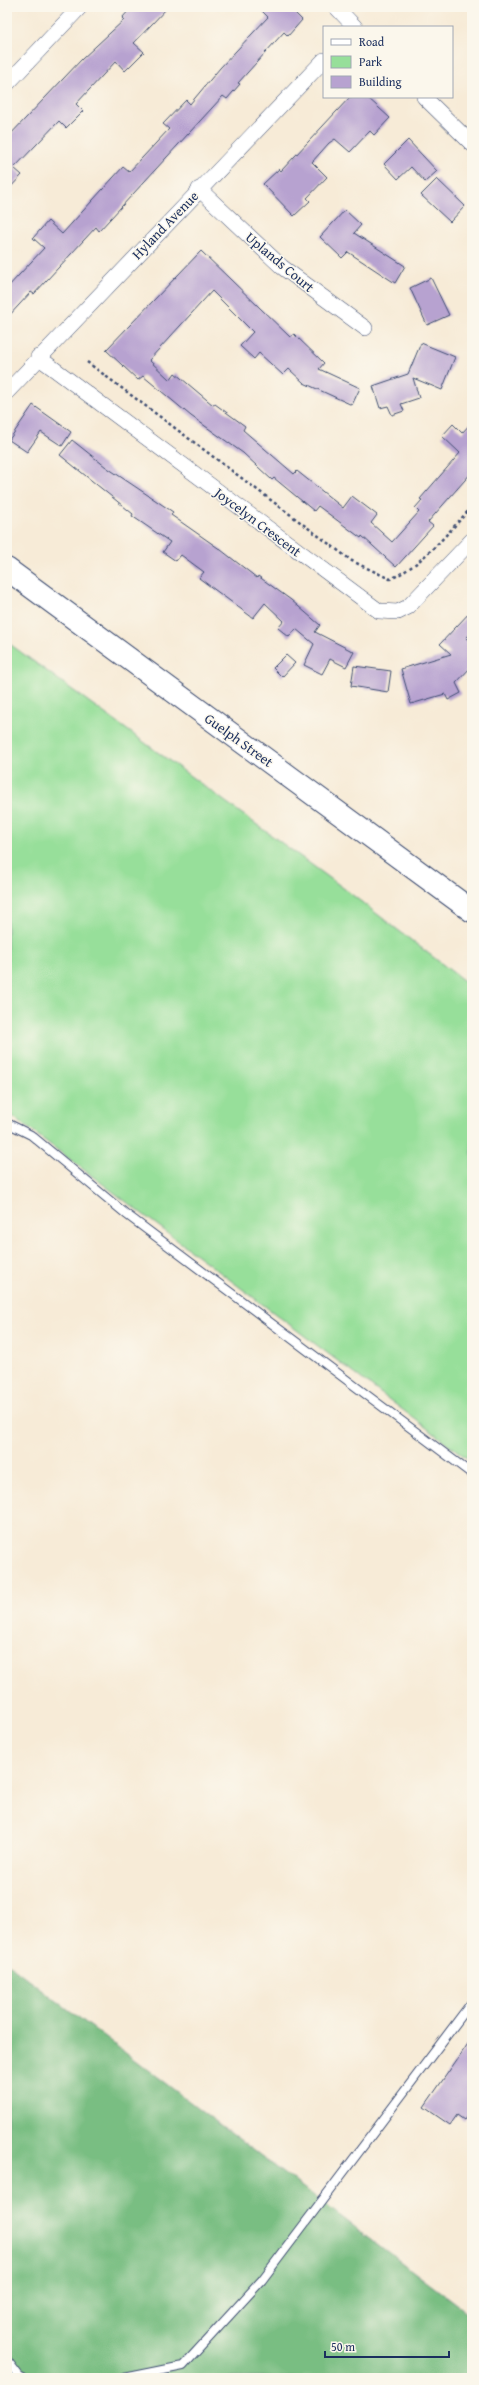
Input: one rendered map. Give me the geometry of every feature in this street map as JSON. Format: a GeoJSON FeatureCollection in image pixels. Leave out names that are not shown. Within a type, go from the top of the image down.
{"type":"FeatureCollection","features":[{"type":"Feature","properties":{"kind":"main road","name":"Guelph Street"},"geometry":{"type":"LineString","coordinates":[[7,569],[472,910]]}},
{"type":"Feature","properties":{"kind":"street"},"geometry":{"type":"LineString","coordinates":[[7,84],[80,7]]}},
{"type":"Feature","properties":{"kind":"street"},"geometry":{"type":"LineString","coordinates":[[336,7],[354,26]]}},
{"type":"Feature","properties":{"kind":"street","name":"Hyland Avenue"},"geometry":{"type":"LineString","coordinates":[[7,392],[199,189],[323,61]]}},
{"type":"Feature","properties":{"kind":"street"},"geometry":{"type":"LineString","coordinates":[[425,98],[472,144]]}},
{"type":"Feature","properties":{"kind":"street","name":"Uplands Court"},"geometry":{"type":"LineString","coordinates":[[199,189],[282,267],[365,328]]}},
{"type":"Feature","properties":{"kind":"street","name":"Joycelyn Crescent"},"geometry":{"type":"LineString","coordinates":[[38,358],[379,611],[398,612],[408,607],[472,540]]}},
{"type":"Feature","properties":{"kind":"lane"},"geometry":{"type":"LineString","coordinates":[[7,1123],[31,1135],[126,1214],[472,1474]]}},
{"type":"Feature","properties":{"kind":"lane"},"geometry":{"type":"LineString","coordinates":[[124,2378],[184,2366],[262,2280],[472,2002]]}},
{"type":"Feature","properties":{"kind":"lane"},"geometry":{"type":"LineString","coordinates":[[7,2360],[19,2376],[23,2378]]}},
{"type":"Feature","properties":{"kind":"path"},"geometry":{"type":"LineString","coordinates":[[87,362],[352,561],[390,579],[401,575],[434,547],[472,507]]}},
{"type":"Feature","properties":{"kind":"green space"},"geometry":{"type":"Polygon","coordinates":[[[7,642],[342,887],[472,987],[472,1462],[7,1112],[7,642]]]}},
{"type":"Feature","properties":{"kind":"green space"},"geometry":{"type":"Polygon","coordinates":[[[7,1963],[472,2316],[472,2378],[7,2378],[7,1963]]]}},
{"type":"Feature","properties":{"kind":"building"},"geometry":{"type":"Polygon","coordinates":[[[132,7],[168,7],[134,43],[144,52],[125,71],[116,61],[76,104],[83,111],[66,128],[59,121],[14,168],[22,175],[7,191],[7,138],[82,59],[124,20],[122,18],[132,7]]]}},
{"type":"Feature","properties":{"kind":"building"},"geometry":{"type":"Polygon","coordinates":[[[258,7],[289,7],[302,20],[288,36],[284,32],[238,83],[240,84],[227,99],[223,96],[99,231],[96,227],[34,294],[31,292],[7,318],[7,288],[44,248],[33,238],[48,221],[62,234],[123,167],[129,172],[169,129],[163,124],[186,100],[190,104],[220,68],[268,17],[258,7]]]}},
{"type":"Feature","properties":{"kind":"building"},"geometry":{"type":"Polygon","coordinates":[[[349,98],[368,98],[390,118],[374,135],[370,131],[350,152],[335,139],[329,143],[312,162],[327,177],[307,198],[310,201],[294,216],[263,184],[279,169],[281,171],[349,98]]]}},
{"type":"Feature","properties":{"kind":"building"},"geometry":{"type":"Polygon","coordinates":[[[408,140],[437,171],[425,182],[411,167],[398,179],[384,164],[408,140]]]}},
{"type":"Feature","properties":{"kind":"building"},"geometry":{"type":"Polygon","coordinates":[[[437,179],[465,206],[450,222],[421,195],[437,179]]]}},
{"type":"Feature","properties":{"kind":"building"},"geometry":{"type":"Polygon","coordinates":[[[345,210],[361,225],[354,233],[405,266],[395,283],[348,252],[342,258],[320,237],[345,210]]]}},
{"type":"Feature","properties":{"kind":"building"},"geometry":{"type":"Polygon","coordinates":[[[201,251],[290,337],[294,334],[324,363],[319,369],[360,388],[352,405],[304,383],[289,369],[283,375],[259,353],[254,359],[240,346],[253,332],[212,291],[149,360],[170,380],[175,373],[213,405],[215,404],[245,426],[243,430],[294,474],[297,471],[343,508],[352,496],[377,515],[371,523],[392,542],[419,512],[415,508],[422,500],[420,499],[460,453],[442,436],[453,424],[462,433],[472,422],[472,472],[428,522],[433,526],[396,567],[362,536],[361,538],[318,506],[314,511],[274,478],[272,480],[243,453],[191,416],[143,376],[138,380],[106,350],[201,251]]]}},
{"type":"Feature","properties":{"kind":"building"},"geometry":{"type":"Polygon","coordinates":[[[431,278],[449,315],[427,325],[410,288],[431,278]]]}},
{"type":"Feature","properties":{"kind":"building"},"geometry":{"type":"Polygon","coordinates":[[[421,343],[455,357],[442,390],[413,378],[419,398],[401,404],[404,411],[392,415],[388,406],[380,408],[373,386],[408,374],[421,343]]]}},
{"type":"Feature","properties":{"kind":"building"},"geometry":{"type":"Polygon","coordinates":[[[33,405],[71,432],[62,446],[41,432],[27,452],[9,440],[33,405]]]}},
{"type":"Feature","properties":{"kind":"building"},"geometry":{"type":"Polygon","coordinates":[[[72,440],[106,467],[173,512],[171,515],[221,550],[257,578],[258,576],[291,600],[320,625],[315,632],[354,652],[346,667],[330,659],[322,674],[304,665],[314,644],[296,629],[289,637],[278,628],[284,621],[265,603],[253,618],[199,578],[204,572],[181,555],[176,561],[163,552],[170,542],[132,516],[133,514],[60,455],[72,440]]]}},
{"type":"Feature","properties":{"kind":"building"},"geometry":{"type":"Polygon","coordinates":[[[472,610],[472,632],[466,638],[472,644],[472,666],[456,683],[461,693],[448,700],[445,694],[411,704],[401,669],[451,654],[440,644],[472,610]]]}},
{"type":"Feature","properties":{"kind":"building"},"geometry":{"type":"Polygon","coordinates":[[[286,655],[295,663],[282,677],[273,668],[286,655]]]}},
{"type":"Feature","properties":{"kind":"building"},"geometry":{"type":"Polygon","coordinates":[[[354,666],[391,671],[388,692],[351,686],[354,666]]]}},
{"type":"Feature","properties":{"kind":"building"},"geometry":{"type":"Polygon","coordinates":[[[472,2038],[472,2109],[464,2120],[457,2115],[450,2125],[424,2107],[472,2038]]]}}]}
